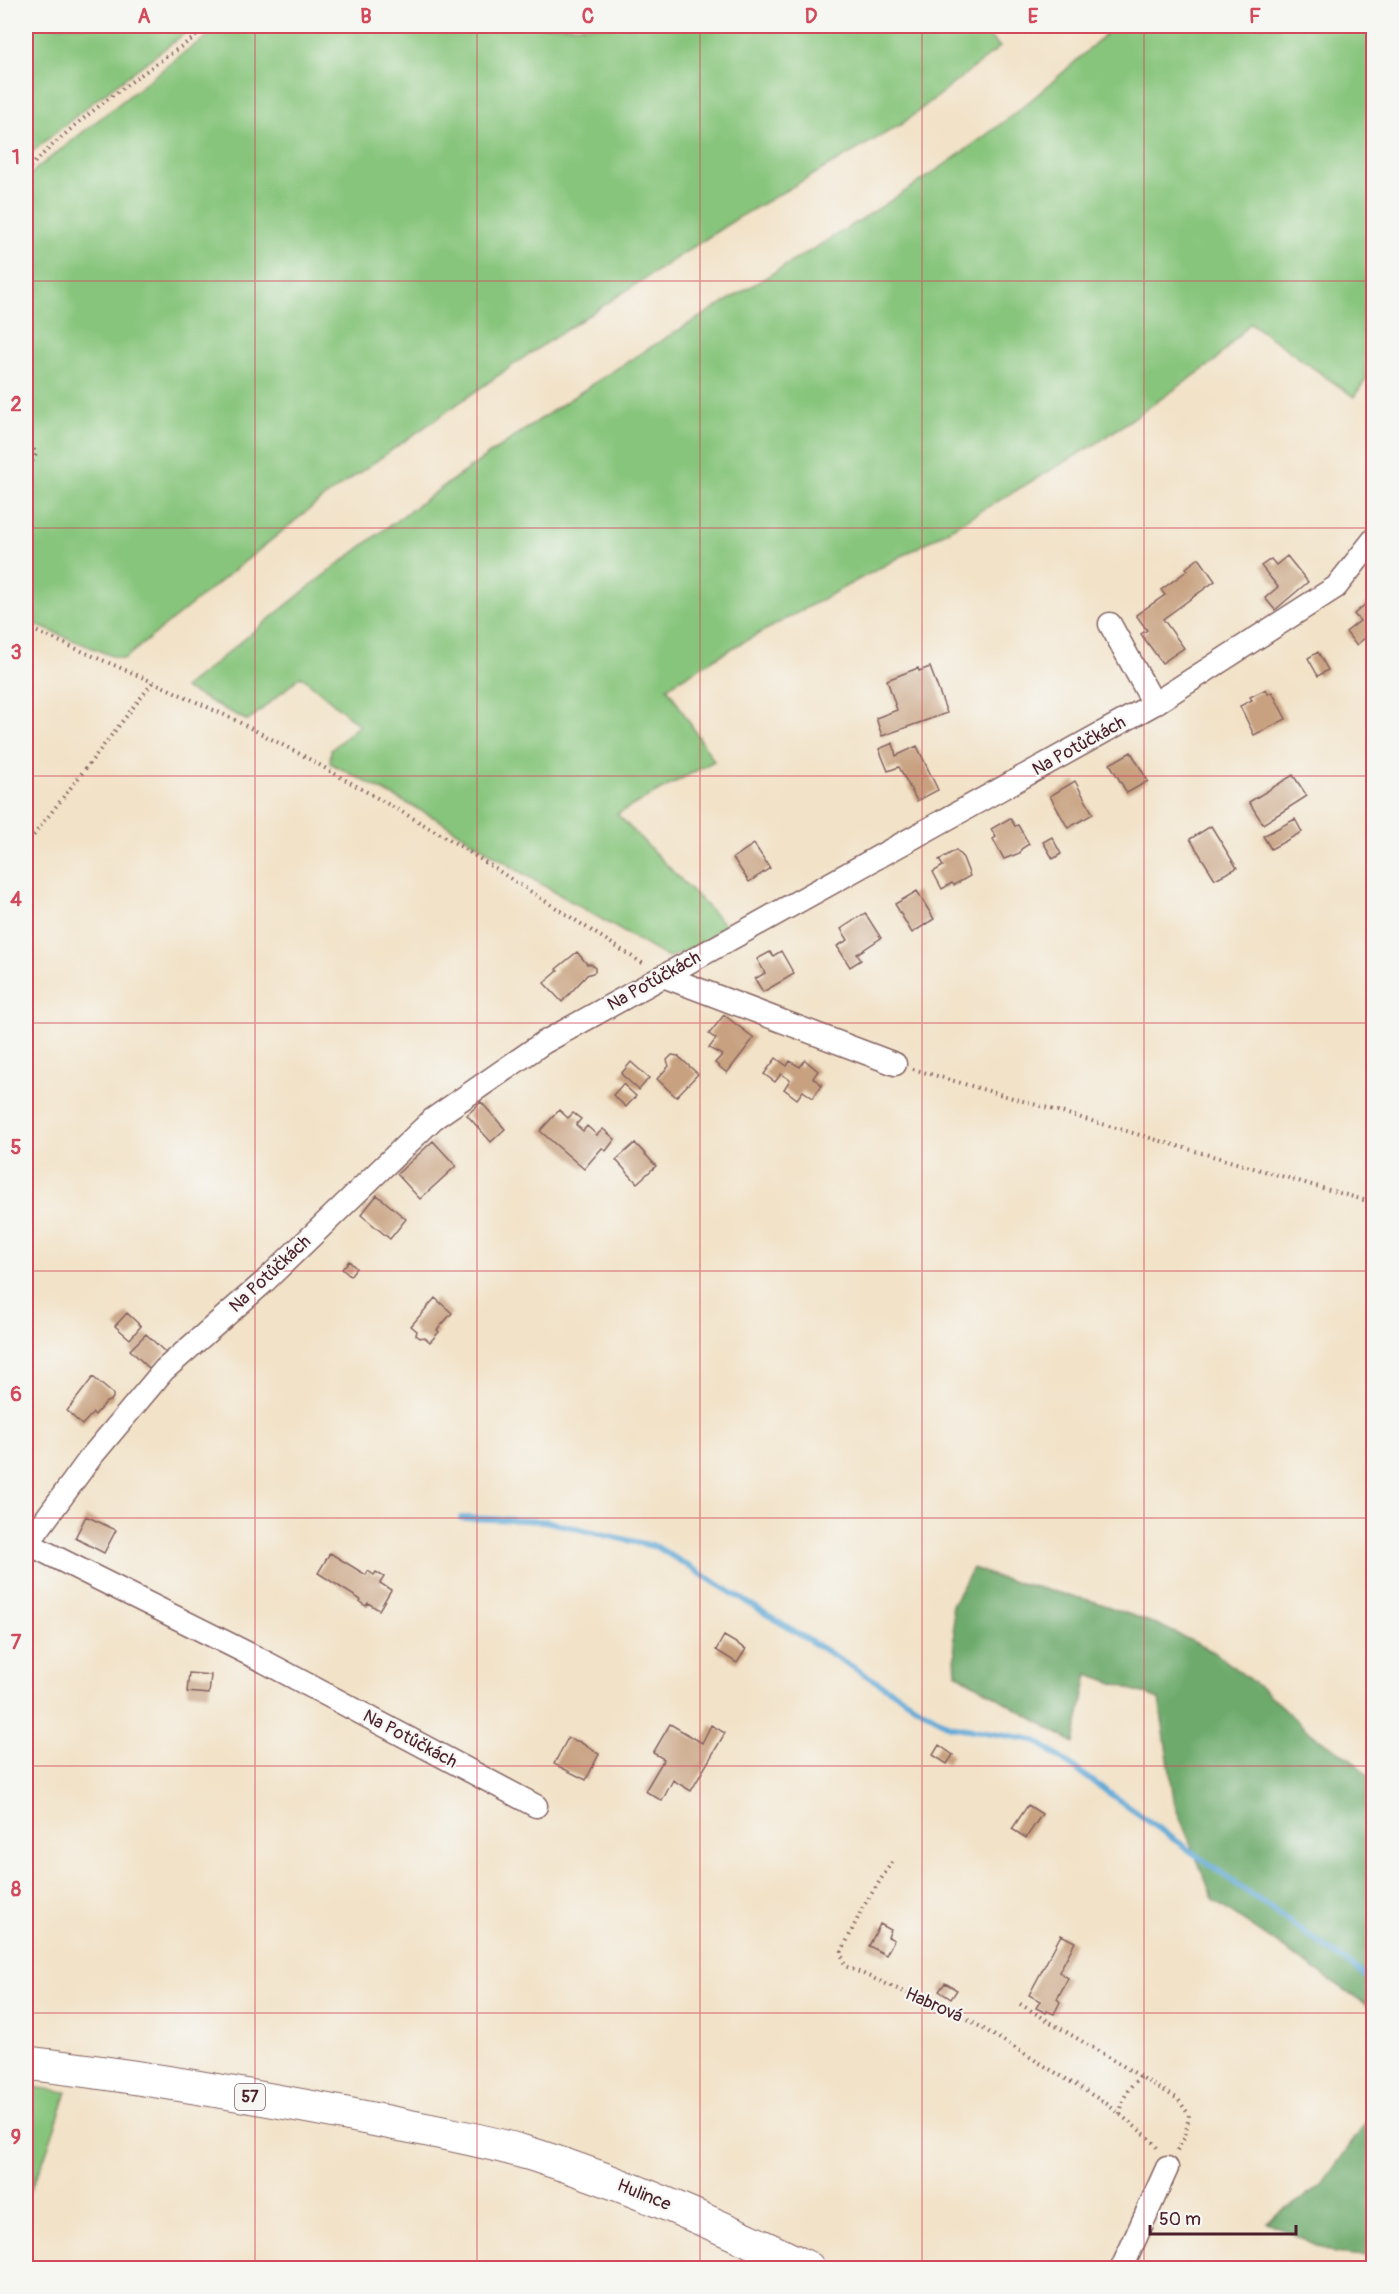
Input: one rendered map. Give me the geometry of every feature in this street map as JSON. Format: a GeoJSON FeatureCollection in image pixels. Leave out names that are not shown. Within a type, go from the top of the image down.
{"type":"FeatureCollection","features":[{"type":"Feature","properties":{"kind":"main road","name":"Hulince"},"geometry":{"type":"LineString","coordinates":[[26,2063],[156,2080],[474,2139],[567,2166],[645,2194],[808,2268]]}},
{"type":"Feature","properties":{"kind":"street","name":"Na Potůčkách"},"geometry":{"type":"LineString","coordinates":[[536,1806],[266,1662],[26,1544],[91,1457],[164,1370],[264,1282],[433,1119],[543,1042],[1154,704],[1336,587],[1374,539]]}},
{"type":"Feature","properties":{"kind":"street"},"geometry":{"type":"LineString","coordinates":[[1110,624],[1154,704]]}},
{"type":"Feature","properties":{"kind":"street"},"geometry":{"type":"LineString","coordinates":[[663,976],[895,1064]]}},
{"type":"Feature","properties":{"kind":"street"},"geometry":{"type":"LineString","coordinates":[[1122,2268],[1167,2168]]}},
{"type":"Feature","properties":{"kind":"path"},"geometry":{"type":"LineString","coordinates":[[26,171],[83,119],[211,26]]}},
{"type":"Feature","properties":{"kind":"path"},"geometry":{"type":"LineString","coordinates":[[26,433],[36,454],[26,474]]}},
{"type":"Feature","properties":{"kind":"path"},"geometry":{"type":"LineString","coordinates":[[26,627],[153,681],[302,755],[449,838],[663,976]]}},
{"type":"Feature","properties":{"kind":"path"},"geometry":{"type":"LineString","coordinates":[[26,845],[153,681]]}},
{"type":"Feature","properties":{"kind":"path"},"geometry":{"type":"LineString","coordinates":[[895,1064],[1374,1203]]}},
{"type":"Feature","properties":{"kind":"path","name":"Habrová"},"geometry":{"type":"LineString","coordinates":[[892,1862],[863,1907],[841,1953],[845,1966],[969,2020],[1099,2099],[1149,2138],[1162,2155],[1167,2168]]}},
{"type":"Feature","properties":{"kind":"path"},"geometry":{"type":"LineString","coordinates":[[1020,2004],[1178,2099],[1190,2115],[1185,2137],[1167,2168]]}},
{"type":"Feature","properties":{"kind":"path"},"geometry":{"type":"LineString","coordinates":[[1120,2114],[1124,2096],[1132,2084],[1142,2077]]}},
{"type":"Feature","properties":{"kind":"green space"},"geometry":{"type":"Polygon","coordinates":[[[26,26],[195,26],[93,102],[26,157],[26,26]]]}},
{"type":"Feature","properties":{"kind":"green space"},"geometry":{"type":"Polygon","coordinates":[[[223,26],[978,26],[1000,47],[902,124],[736,219],[529,354],[322,499],[124,659],[26,621],[26,465],[31,457],[26,438],[26,181],[36,169],[186,51],[223,26]]]}},
{"type":"Feature","properties":{"kind":"green space"},"geometry":{"type":"Polygon","coordinates":[[[1114,26],[1373,26],[1373,369],[1354,397],[1250,323],[1214,362],[1097,443],[935,538],[736,646],[667,687],[714,761],[617,814],[726,926],[700,945],[668,958],[517,870],[439,820],[330,763],[331,750],[359,725],[301,676],[248,721],[184,688],[357,550],[494,451],[652,346],[866,216],[970,147],[1032,99],[1114,26]]]}},
{"type":"Feature","properties":{"kind":"green space"},"geometry":{"type":"Polygon","coordinates":[[[973,1568],[999,1578],[1096,1602],[1161,1626],[1214,1652],[1266,1692],[1310,1733],[1351,1759],[1373,1780],[1373,2009],[1214,1901],[1175,1806],[1159,1699],[1088,1674],[1074,1743],[956,1673],[952,1605],[973,1568]]]}},
{"type":"Feature","properties":{"kind":"green space"},"geometry":{"type":"Polygon","coordinates":[[[26,2086],[67,2092],[43,2162],[26,2198],[26,2086]]]}},
{"type":"Feature","properties":{"kind":"green space"},"geometry":{"type":"Polygon","coordinates":[[[1373,2113],[1373,2257],[1334,2253],[1267,2222],[1320,2187],[1373,2113]]]}},
{"type":"Feature","properties":{"kind":"building"},"geometry":{"type":"Polygon","coordinates":[[[1287,556],[1308,582],[1275,610],[1265,598],[1278,587],[1261,566],[1271,559],[1276,565],[1287,556]]]}},
{"type":"Feature","properties":{"kind":"building"},"geometry":{"type":"Polygon","coordinates":[[[1199,558],[1215,581],[1163,619],[1184,648],[1162,663],[1141,634],[1147,630],[1136,615],[1165,595],[1161,590],[1188,570],[1186,568],[1199,558]]]}},
{"type":"Feature","properties":{"kind":"building"},"geometry":{"type":"Polygon","coordinates":[[[1374,597],[1374,631],[1356,645],[1346,632],[1360,621],[1354,614],[1374,597]]]}},
{"type":"Feature","properties":{"kind":"building"},"geometry":{"type":"Polygon","coordinates":[[[1318,652],[1328,670],[1318,676],[1308,658],[1318,652]]]}},
{"type":"Feature","properties":{"kind":"building"},"geometry":{"type":"Polygon","coordinates":[[[930,667],[947,713],[882,736],[876,718],[897,710],[887,680],[918,668],[919,671],[930,667]]]}},
{"type":"Feature","properties":{"kind":"building"},"geometry":{"type":"Polygon","coordinates":[[[1266,689],[1268,694],[1272,692],[1286,719],[1254,735],[1240,706],[1252,700],[1250,697],[1266,689]]]}},
{"type":"Feature","properties":{"kind":"building"},"geometry":{"type":"Polygon","coordinates":[[[893,743],[896,756],[917,746],[938,790],[917,801],[899,767],[888,771],[879,749],[893,743]]]}},
{"type":"Feature","properties":{"kind":"building"},"geometry":{"type":"Polygon","coordinates":[[[1131,752],[1148,781],[1127,793],[1110,764],[1131,752]]]}},
{"type":"Feature","properties":{"kind":"building"},"geometry":{"type":"Polygon","coordinates":[[[1293,775],[1307,796],[1263,824],[1249,802],[1293,775]]]}},
{"type":"Feature","properties":{"kind":"building"},"geometry":{"type":"Polygon","coordinates":[[[1075,781],[1093,814],[1068,828],[1050,796],[1075,781]]]}},
{"type":"Feature","properties":{"kind":"building"},"geometry":{"type":"Polygon","coordinates":[[[1010,818],[1015,826],[1018,825],[1029,844],[1021,849],[1020,853],[1004,859],[993,839],[996,837],[991,829],[1010,818]]]}},
{"type":"Feature","properties":{"kind":"building"},"geometry":{"type":"Polygon","coordinates":[[[1295,819],[1302,832],[1271,849],[1263,836],[1295,819]]]}},
{"type":"Feature","properties":{"kind":"building"},"geometry":{"type":"Polygon","coordinates":[[[1211,826],[1237,868],[1215,879],[1190,839],[1211,826]]]}},
{"type":"Feature","properties":{"kind":"building"},"geometry":{"type":"Polygon","coordinates":[[[1052,837],[1061,854],[1053,859],[1043,842],[1052,837]]]}},
{"type":"Feature","properties":{"kind":"building"},"geometry":{"type":"Polygon","coordinates":[[[754,844],[770,868],[749,882],[733,858],[754,844]]]}},
{"type":"Feature","properties":{"kind":"building"},"geometry":{"type":"Polygon","coordinates":[[[956,850],[963,858],[970,876],[942,889],[933,872],[943,866],[939,860],[956,850]]]}},
{"type":"Feature","properties":{"kind":"building"},"geometry":{"type":"Polygon","coordinates":[[[917,891],[934,919],[912,933],[895,904],[917,891]]]}},
{"type":"Feature","properties":{"kind":"building"},"geometry":{"type":"Polygon","coordinates":[[[865,913],[881,938],[857,954],[861,960],[850,967],[837,946],[848,940],[841,929],[865,913]]]}},
{"type":"Feature","properties":{"kind":"building"},"geometry":{"type":"Polygon","coordinates":[[[781,951],[794,974],[763,992],[755,979],[765,973],[757,959],[770,952],[773,956],[781,951]]]}},
{"type":"Feature","properties":{"kind":"building"},"geometry":{"type":"Polygon","coordinates":[[[577,952],[587,964],[595,967],[595,972],[587,975],[562,1002],[544,983],[558,971],[556,969],[577,952]]]}},
{"type":"Feature","properties":{"kind":"building"},"geometry":{"type":"Polygon","coordinates":[[[724,1015],[754,1038],[727,1073],[715,1063],[722,1055],[709,1048],[716,1039],[709,1034],[724,1015]]]}},
{"type":"Feature","properties":{"kind":"building"},"geometry":{"type":"Polygon","coordinates":[[[672,1055],[678,1056],[698,1074],[676,1097],[657,1079],[669,1066],[667,1060],[672,1055]]]}},
{"type":"Feature","properties":{"kind":"building"},"geometry":{"type":"Polygon","coordinates":[[[776,1058],[787,1066],[790,1061],[800,1067],[805,1060],[818,1071],[813,1078],[822,1085],[813,1098],[803,1091],[797,1099],[784,1089],[790,1080],[781,1074],[775,1082],[764,1074],[776,1058]]]}},
{"type":"Feature","properties":{"kind":"building"},"geometry":{"type":"Polygon","coordinates":[[[631,1062],[649,1078],[639,1090],[621,1074],[631,1062]]]}},
{"type":"Feature","properties":{"kind":"building"},"geometry":{"type":"Polygon","coordinates":[[[623,1084],[636,1096],[626,1107],[613,1095],[623,1084]]]}},
{"type":"Feature","properties":{"kind":"building"},"geometry":{"type":"Polygon","coordinates":[[[481,1102],[505,1129],[491,1142],[467,1115],[481,1102]]]}},
{"type":"Feature","properties":{"kind":"building"},"geometry":{"type":"Polygon","coordinates":[[[559,1110],[568,1118],[573,1113],[581,1119],[576,1125],[583,1131],[587,1126],[597,1135],[603,1129],[615,1139],[606,1151],[602,1148],[584,1169],[540,1131],[559,1110]]]}},
{"type":"Feature","properties":{"kind":"building"},"geometry":{"type":"Polygon","coordinates":[[[433,1141],[456,1166],[420,1199],[397,1174],[433,1141]]]}},
{"type":"Feature","properties":{"kind":"building"},"geometry":{"type":"Polygon","coordinates":[[[635,1143],[656,1166],[637,1183],[616,1160],[635,1143]]]}},
{"type":"Feature","properties":{"kind":"building"},"geometry":{"type":"Polygon","coordinates":[[[377,1195],[406,1219],[390,1239],[361,1215],[377,1195]]]}},
{"type":"Feature","properties":{"kind":"building"},"geometry":{"type":"Polygon","coordinates":[[[349,1261],[356,1268],[350,1276],[342,1269],[349,1261]]]}},
{"type":"Feature","properties":{"kind":"building"},"geometry":{"type":"Polygon","coordinates":[[[435,1298],[452,1313],[430,1342],[416,1335],[417,1331],[411,1326],[435,1298]]]}},
{"type":"Feature","properties":{"kind":"building"},"geometry":{"type":"Polygon","coordinates":[[[127,1313],[141,1326],[130,1339],[115,1326],[127,1313]]]}},
{"type":"Feature","properties":{"kind":"building"},"geometry":{"type":"Polygon","coordinates":[[[146,1334],[166,1353],[150,1369],[130,1350],[146,1334]]]}},
{"type":"Feature","properties":{"kind":"building"},"geometry":{"type":"Polygon","coordinates":[[[93,1377],[113,1394],[113,1398],[106,1402],[95,1415],[93,1413],[82,1425],[67,1411],[93,1377]]]}},
{"type":"Feature","properties":{"kind":"building"},"geometry":{"type":"Polygon","coordinates":[[[86,1516],[116,1530],[104,1553],[75,1538],[86,1516]]]}},
{"type":"Feature","properties":{"kind":"building"},"geometry":{"type":"Polygon","coordinates":[[[330,1553],[366,1575],[368,1571],[374,1575],[376,1572],[384,1577],[380,1583],[391,1590],[379,1610],[368,1603],[366,1606],[360,1602],[361,1600],[318,1573],[330,1553]]]}},
{"type":"Feature","properties":{"kind":"building"},"geometry":{"type":"Polygon","coordinates":[[[724,1636],[746,1649],[737,1663],[716,1650],[724,1636]]]}},
{"type":"Feature","properties":{"kind":"building"},"geometry":{"type":"Polygon","coordinates":[[[189,1673],[211,1675],[209,1694],[187,1692],[189,1673]]]}},
{"type":"Feature","properties":{"kind":"building"},"geometry":{"type":"Polygon","coordinates":[[[670,1724],[702,1743],[711,1725],[725,1733],[691,1791],[673,1780],[662,1801],[645,1791],[664,1759],[653,1753],[670,1724]]]}},
{"type":"Feature","properties":{"kind":"building"},"geometry":{"type":"Polygon","coordinates":[[[568,1738],[580,1742],[599,1754],[586,1780],[554,1764],[568,1738]]]}},
{"type":"Feature","properties":{"kind":"building"},"geometry":{"type":"Polygon","coordinates":[[[939,1745],[953,1755],[947,1764],[933,1755],[939,1745]]]}},
{"type":"Feature","properties":{"kind":"building"},"geometry":{"type":"Polygon","coordinates":[[[1028,1805],[1042,1814],[1026,1838],[1012,1829],[1028,1805]]]}},
{"type":"Feature","properties":{"kind":"building"},"geometry":{"type":"Polygon","coordinates":[[[880,1924],[891,1930],[888,1937],[894,1940],[886,1955],[869,1946],[880,1924]]]}},
{"type":"Feature","properties":{"kind":"building"},"geometry":{"type":"Polygon","coordinates":[[[1061,1935],[1075,1942],[1059,1972],[1068,1978],[1057,1999],[1060,2002],[1054,2014],[1047,2011],[1046,2013],[1036,2008],[1040,2001],[1029,1995],[1061,1935]]]}},
{"type":"Feature","properties":{"kind":"building"},"geometry":{"type":"Polygon","coordinates":[[[945,1983],[957,1990],[951,1999],[939,1991],[945,1983]]]}},
{"type":"Feature","properties":{"kind":"waterway"},"geometry":{"type":"LineString","coordinates":[[461,1518],[545,1521],[657,1547],[949,1726],[1035,1740],[1374,1982]]}}]}
